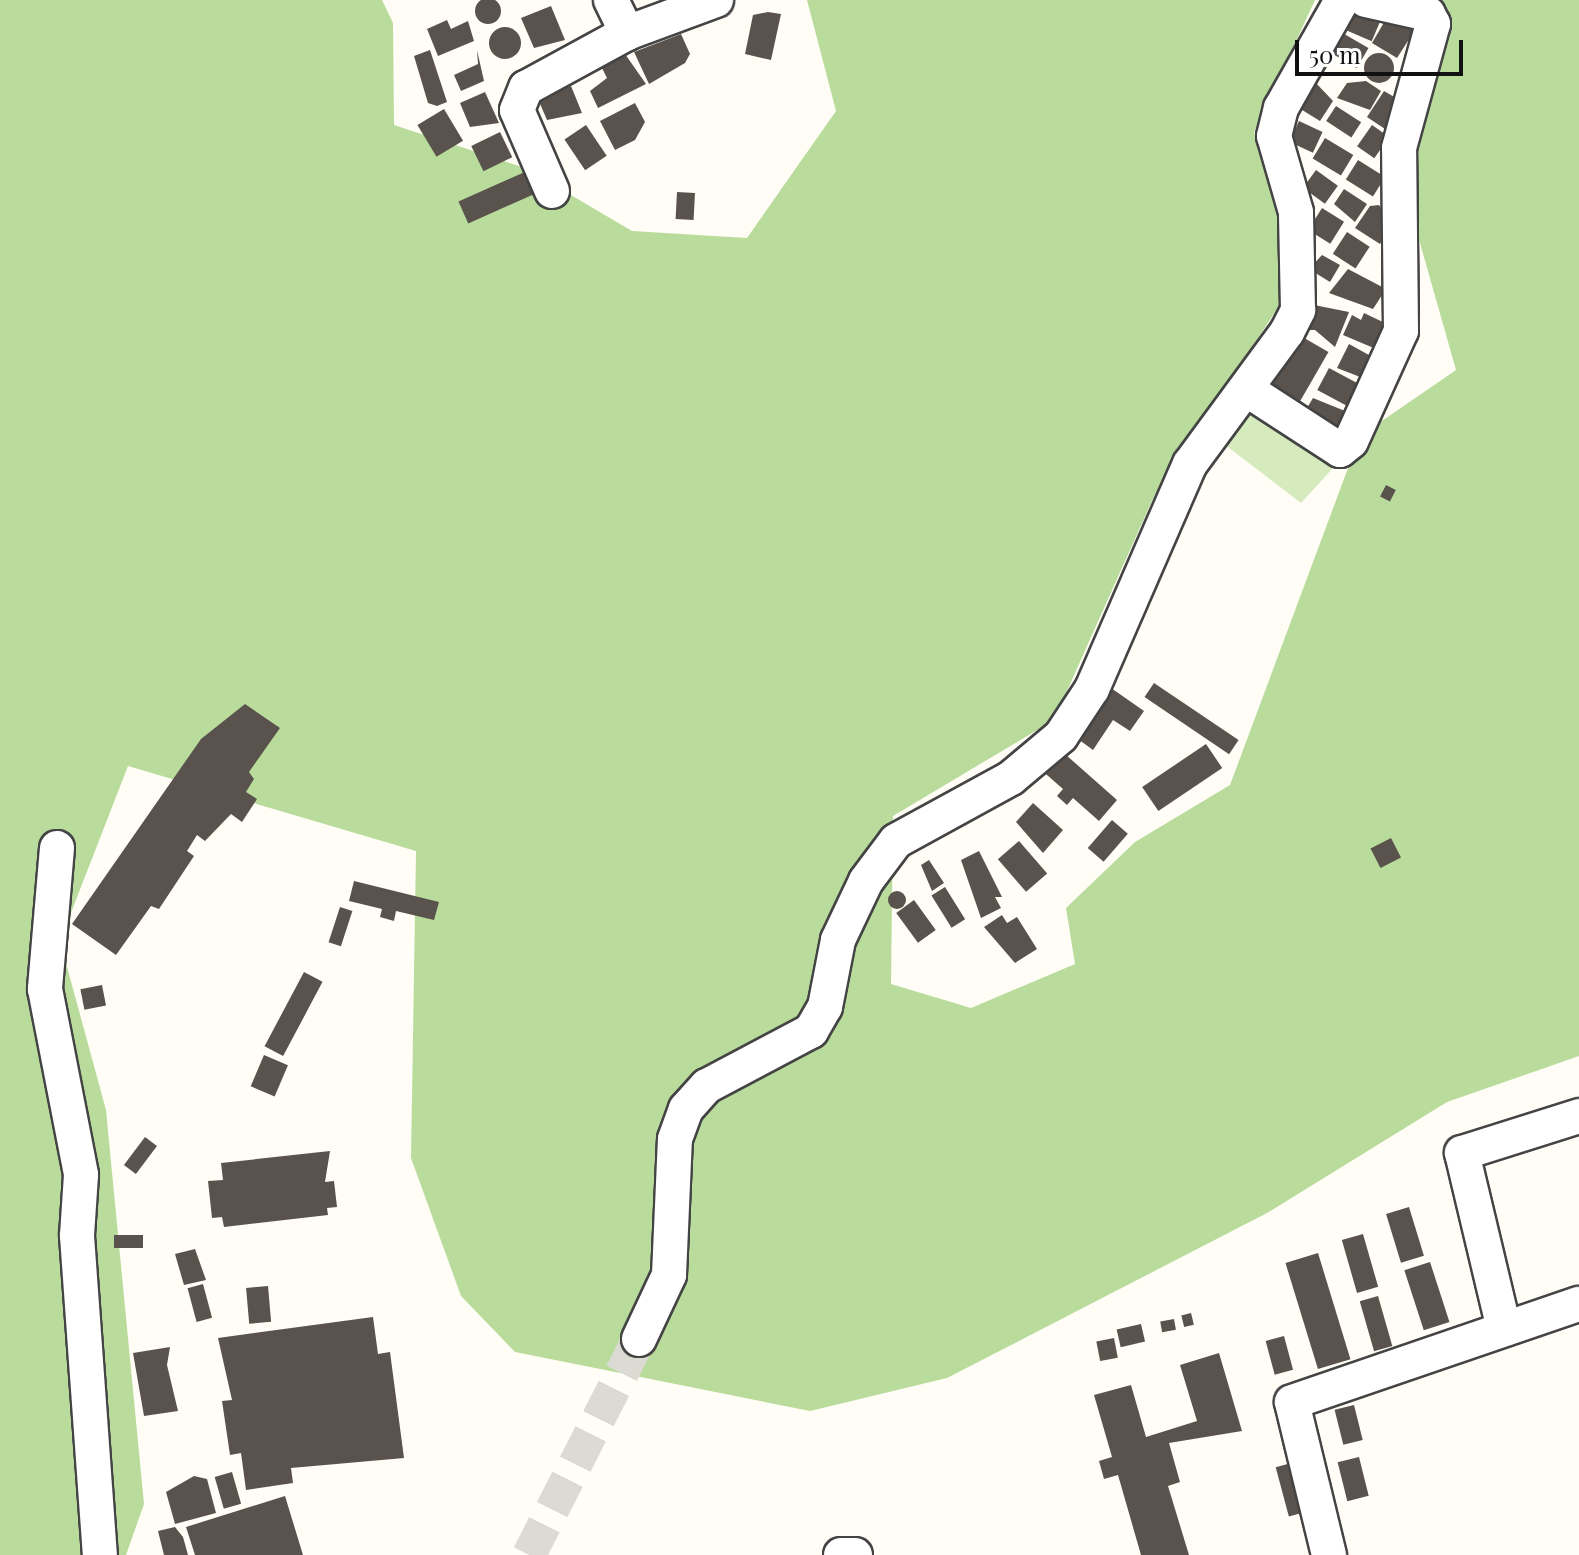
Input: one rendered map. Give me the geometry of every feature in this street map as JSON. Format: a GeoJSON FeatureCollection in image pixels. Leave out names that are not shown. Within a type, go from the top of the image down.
{"type":"FeatureCollection","features":[{"type":"Feature","properties":{"kind":"street"},"geometry":{"type":"LineString","coordinates":[[611,0],[627,33]]}},
{"type":"Feature","properties":{"kind":"street"},"geometry":{"type":"LineString","coordinates":[[552,191],[517,110],[526,88],[627,33],[716,0]]}},
{"type":"Feature","properties":{"kind":"street"},"geometry":{"type":"LineString","coordinates":[[639,1339],[669,1275],[675,1139],[686,1109],[715,1081],[785,1051],[811,1031],[825,1007],[838,940],[866,881],[896,841],[1011,778],[1061,736],[1092,689],[1167,507],[1298,310],[1296,212],[1274,136],[1281,108],[1342,0]]}},
{"type":"Feature","properties":{"kind":"street"},"geometry":{"type":"LineString","coordinates":[[1246,389],[1340,450],[1351,441],[1401,331],[1399,148],[1433,24],[1428,14],[1366,0]]}},
{"type":"Feature","properties":{"kind":"street"},"geometry":{"type":"LineString","coordinates":[[57,848],[45,989],[81,1175],[77,1236],[100,1555]]}},
{"type":"Feature","properties":{"kind":"street"},"geometry":{"type":"LineString","coordinates":[[1504,1329],[1462,1153],[1579,1116]]}},
{"type":"Feature","properties":{"kind":"street"},"geometry":{"type":"LineString","coordinates":[[1329,1555],[1292,1402],[1579,1304]]}},
{"type":"Feature","properties":{"kind":"street"},"geometry":{"type":"LineString","coordinates":[[841,1555],[855,1555]]}},
{"type":"Feature","properties":{"kind":"green space"},"geometry":{"type":"Polygon","coordinates":[[[0,0],[382,0],[393,23],[394,125],[525,168],[632,231],[747,238],[836,111],[807,0],[1315,0],[1254,132],[1280,214],[1281,303],[1155,494],[1054,720],[893,816],[891,984],[971,1008],[1075,964],[1066,908],[1135,842],[1230,785],[1360,436],[1456,370],[1405,190],[1443,0],[1579,0],[1579,1056],[1447,1102],[1267,1213],[947,1378],[810,1411],[515,1352],[461,1296],[411,1158],[416,851],[128,766],[60,941],[106,1110],[144,1504],[126,1555],[0,1555],[0,0]]]}},
{"type":"Feature","properties":{"kind":"green space"},"geometry":{"type":"Polygon","coordinates":[[[1265,401],[1344,456],[1301,503],[1216,438],[1265,401]]]}},
{"type":"Feature","properties":{"kind":"building"},"geometry":{"type":"Polygon","coordinates":[[[488,-2],[497,2],[501,11],[497,20],[488,24],[479,20],[475,11],[479,2],[488,-2]]]}},
{"type":"Feature","properties":{"kind":"building"},"geometry":{"type":"Polygon","coordinates":[[[1351,3],[1382,16],[1372,41],[1340,28],[1351,3]]]}},
{"type":"Feature","properties":{"kind":"building"},"geometry":{"type":"Polygon","coordinates":[[[551,6],[565,40],[534,48],[521,18],[551,6]]]}},
{"type":"Feature","properties":{"kind":"building"},"geometry":{"type":"Polygon","coordinates":[[[768,12],[781,14],[771,60],[745,54],[753,15],[768,12]]]}},
{"type":"Feature","properties":{"kind":"building"},"geometry":{"type":"Polygon","coordinates":[[[1386,19],[1415,30],[1397,58],[1372,43],[1386,19]]]}},
{"type":"Feature","properties":{"kind":"building"},"geometry":{"type":"Polygon","coordinates":[[[447,20],[451,29],[468,21],[474,41],[438,56],[427,29],[447,20]]]}},
{"type":"Feature","properties":{"kind":"building"},"geometry":{"type":"Polygon","coordinates":[[[505,27],[516,32],[521,43],[516,54],[505,59],[494,54],[489,43],[494,32],[505,27]]]}},
{"type":"Feature","properties":{"kind":"building"},"geometry":{"type":"Polygon","coordinates":[[[1339,31],[1368,48],[1357,68],[1328,51],[1339,31]]]}},
{"type":"Feature","properties":{"kind":"building"},"geometry":{"type":"Polygon","coordinates":[[[681,34],[690,54],[685,63],[649,84],[634,52],[681,34]]]}},
{"type":"Feature","properties":{"kind":"building"},"geometry":{"type":"Polygon","coordinates":[[[430,50],[447,102],[437,106],[428,103],[414,56],[430,50]]]}},
{"type":"Feature","properties":{"kind":"building"},"geometry":{"type":"Polygon","coordinates":[[[477,50],[484,81],[461,91],[454,75],[478,64],[477,50]]]}},
{"type":"Feature","properties":{"kind":"building"},"geometry":{"type":"Polygon","coordinates":[[[1379,53],[1390,57],[1394,68],[1390,79],[1379,83],[1368,79],[1364,68],[1368,57],[1379,53]]]}},
{"type":"Feature","properties":{"kind":"building"},"geometry":{"type":"Polygon","coordinates":[[[625,54],[646,84],[598,108],[590,91],[607,78],[601,66],[625,54]]]}},
{"type":"Feature","properties":{"kind":"building"},"geometry":{"type":"Polygon","coordinates":[[[1366,81],[1381,91],[1370,110],[1337,98],[1347,83],[1366,81]]]}},
{"type":"Feature","properties":{"kind":"building"},"geometry":{"type":"Polygon","coordinates":[[[1315,82],[1333,101],[1320,121],[1294,105],[1315,82]]]}},
{"type":"Feature","properties":{"kind":"building"},"geometry":{"type":"Polygon","coordinates":[[[571,86],[582,113],[547,120],[538,99],[571,86]]]}},
{"type":"Feature","properties":{"kind":"building"},"geometry":{"type":"Polygon","coordinates":[[[1384,91],[1396,98],[1391,133],[1367,117],[1384,91]]]}},
{"type":"Feature","properties":{"kind":"building"},"geometry":{"type":"Polygon","coordinates":[[[485,92],[499,123],[470,127],[460,103],[485,92]]]}},
{"type":"Feature","properties":{"kind":"building"},"geometry":{"type":"Polygon","coordinates":[[[635,103],[645,122],[635,140],[615,150],[600,121],[635,103]]]}},
{"type":"Feature","properties":{"kind":"building"},"geometry":{"type":"Polygon","coordinates":[[[1336,106],[1361,122],[1351,137],[1326,121],[1336,106]]]}},
{"type":"Feature","properties":{"kind":"building"},"geometry":{"type":"Polygon","coordinates":[[[444,109],[463,141],[436,157],[417,125],[444,109]]]}},
{"type":"Feature","properties":{"kind":"building"},"geometry":{"type":"Polygon","coordinates":[[[1299,121],[1323,132],[1313,153],[1289,142],[1299,121]]]}},
{"type":"Feature","properties":{"kind":"building"},"geometry":{"type":"Polygon","coordinates":[[[586,125],[607,156],[585,170],[564,140],[586,125]]]}},
{"type":"Feature","properties":{"kind":"building"},"geometry":{"type":"Polygon","coordinates":[[[1372,125],[1389,137],[1374,158],[1357,146],[1372,125]]]}},
{"type":"Feature","properties":{"kind":"building"},"geometry":{"type":"Polygon","coordinates":[[[500,132],[512,157],[484,171],[471,146],[500,132]]]}},
{"type":"Feature","properties":{"kind":"building"},"geometry":{"type":"Polygon","coordinates":[[[1325,138],[1353,155],[1341,176],[1313,159],[1325,138]]]}},
{"type":"Feature","properties":{"kind":"building"},"geometry":{"type":"Polygon","coordinates":[[[1358,160],[1385,177],[1373,196],[1346,180],[1358,160]]]}},
{"type":"Feature","properties":{"kind":"building"},"geometry":{"type":"Polygon","coordinates":[[[1316,170],[1338,186],[1325,204],[1303,188],[1316,170]]]}},
{"type":"Feature","properties":{"kind":"building"},"geometry":{"type":"Polygon","coordinates":[[[527,171],[537,193],[468,223],[458,202],[527,171]]]}},
{"type":"Feature","properties":{"kind":"building"},"geometry":{"type":"Polygon","coordinates":[[[1344,189],[1367,204],[1355,222],[1334,204],[1344,189]]]}},
{"type":"Feature","properties":{"kind":"building"},"geometry":{"type":"Polygon","coordinates":[[[677,192],[695,193],[694,220],[676,219],[677,192]]]}},
{"type":"Feature","properties":{"kind":"building"},"geometry":{"type":"Polygon","coordinates":[[[1379,205],[1392,225],[1380,244],[1355,228],[1370,206],[1379,205]]]}},
{"type":"Feature","properties":{"kind":"building"},"geometry":{"type":"Polygon","coordinates":[[[1322,208],[1344,222],[1330,244],[1308,230],[1322,208]]]}},
{"type":"Feature","properties":{"kind":"building"},"geometry":{"type":"Polygon","coordinates":[[[1347,232],[1370,247],[1355,269],[1333,254],[1347,232]]]}},
{"type":"Feature","properties":{"kind":"building"},"geometry":{"type":"Polygon","coordinates":[[[1322,255],[1340,265],[1330,282],[1309,269],[1322,255]]]}},
{"type":"Feature","properties":{"kind":"building"},"geometry":{"type":"Polygon","coordinates":[[[1348,269],[1386,289],[1373,309],[1329,293],[1348,269]]]}},
{"type":"Feature","properties":{"kind":"building"},"geometry":{"type":"Polygon","coordinates":[[[1309,304],[1349,312],[1335,347],[1315,330],[1301,330],[1309,304]]]}},
{"type":"Feature","properties":{"kind":"building"},"geometry":{"type":"Polygon","coordinates":[[[1364,313],[1387,324],[1376,349],[1343,335],[1352,315],[1361,320],[1364,313]]]}},
{"type":"Feature","properties":{"kind":"building"},"geometry":{"type":"Polygon","coordinates":[[[1299,335],[1328,352],[1299,402],[1270,385],[1299,335]]]}},
{"type":"Feature","properties":{"kind":"building"},"geometry":{"type":"Polygon","coordinates":[[[1349,344],[1378,360],[1368,380],[1337,368],[1349,344]]]}},
{"type":"Feature","properties":{"kind":"building"},"geometry":{"type":"Polygon","coordinates":[[[1329,368],[1361,385],[1349,407],[1317,390],[1329,368]]]}},
{"type":"Feature","properties":{"kind":"building"},"geometry":{"type":"Polygon","coordinates":[[[1313,398],[1350,413],[1337,434],[1304,413],[1313,398]]]}},
{"type":"Feature","properties":{"kind":"building"},"geometry":{"type":"Polygon","coordinates":[[[1386,485],[1396,490],[1390,502],[1380,497],[1386,485]]]}},
{"type":"Feature","properties":{"kind":"building"},"geometry":{"type":"Polygon","coordinates":[[[1101,681],[1144,711],[1130,731],[1113,720],[1093,750],[1067,731],[1101,681]]]}},
{"type":"Feature","properties":{"kind":"building"},"geometry":{"type":"Polygon","coordinates":[[[1154,683],[1239,740],[1229,754],[1144,697],[1154,683]]]}},
{"type":"Feature","properties":{"kind":"building"},"geometry":{"type":"Polygon","coordinates":[[[245,704],[280,728],[249,772],[254,779],[246,792],[257,799],[242,822],[231,814],[205,841],[197,835],[187,851],[194,856],[159,909],[151,906],[116,955],[72,924],[201,739],[245,704]]]}},
{"type":"Feature","properties":{"kind":"building"},"geometry":{"type":"Polygon","coordinates":[[[1206,744],[1222,768],[1158,811],[1142,787],[1206,744]]]}},
{"type":"Feature","properties":{"kind":"building"},"geometry":{"type":"Polygon","coordinates":[[[1057,747],[1117,800],[1099,821],[1073,798],[1067,805],[1057,796],[1063,789],[1039,768],[1057,747]]]}},
{"type":"Feature","properties":{"kind":"building"},"geometry":{"type":"Polygon","coordinates":[[[1033,803],[1063,830],[1043,853],[1016,822],[1033,803]]]}},
{"type":"Feature","properties":{"kind":"building"},"geometry":{"type":"Polygon","coordinates":[[[1112,820],[1128,834],[1104,862],[1088,848],[1112,820]]]}},
{"type":"Feature","properties":{"kind":"building"},"geometry":{"type":"Polygon","coordinates":[[[1391,838],[1401,858],[1380,868],[1371,848],[1391,838]]]}},
{"type":"Feature","properties":{"kind":"building"},"geometry":{"type":"Polygon","coordinates":[[[1019,841],[1047,873],[1026,892],[998,859],[1019,841]]]}},
{"type":"Feature","properties":{"kind":"building"},"geometry":{"type":"Polygon","coordinates":[[[979,851],[1002,897],[995,897],[1001,908],[981,918],[961,860],[979,851]]]}},
{"type":"Feature","properties":{"kind":"building"},"geometry":{"type":"Polygon","coordinates":[[[929,860],[944,883],[932,891],[921,865],[929,860]]]}},
{"type":"Feature","properties":{"kind":"building"},"geometry":{"type":"Polygon","coordinates":[[[354,881],[439,902],[434,920],[396,911],[394,921],[380,917],[382,909],[349,901],[354,881]]]}},
{"type":"Feature","properties":{"kind":"building"},"geometry":{"type":"Polygon","coordinates":[[[945,887],[965,919],[952,928],[931,895],[945,887]]]}},
{"type":"Feature","properties":{"kind":"building"},"geometry":{"type":"Polygon","coordinates":[[[897,891],[906,900],[897,909],[888,900],[897,891]]]}},
{"type":"Feature","properties":{"kind":"building"},"geometry":{"type":"Polygon","coordinates":[[[914,900],[936,930],[918,943],[896,913],[914,900]]]}},
{"type":"Feature","properties":{"kind":"building"},"geometry":{"type":"Polygon","coordinates":[[[340,907],[352,911],[341,946],[329,942],[340,907]]]}},
{"type":"Feature","properties":{"kind":"building"},"geometry":{"type":"Polygon","coordinates":[[[1002,915],[1007,923],[1017,917],[1037,949],[1015,963],[984,927],[1002,915]]]}},
{"type":"Feature","properties":{"kind":"building"},"geometry":{"type":"Polygon","coordinates":[[[304,972],[323,982],[283,1056],[265,1046],[304,972]]]}},
{"type":"Feature","properties":{"kind":"building"},"geometry":{"type":"Polygon","coordinates":[[[102,985],[106,1006],[84,1010],[80,989],[102,985]]]}},
{"type":"Feature","properties":{"kind":"building"},"geometry":{"type":"Polygon","coordinates":[[[264,1055],[288,1065],[275,1096],[251,1086],[264,1055]]]}},
{"type":"Feature","properties":{"kind":"building"},"geometry":{"type":"Polygon","coordinates":[[[145,1137],[157,1146],[136,1174],[124,1165],[145,1137]]]}},
{"type":"Feature","properties":{"kind":"building"},"geometry":{"type":"Polygon","coordinates":[[[330,1151],[325,1182],[334,1181],[337,1207],[327,1208],[328,1215],[224,1227],[222,1217],[212,1218],[208,1181],[223,1180],[221,1163],[330,1151]]]}},
{"type":"Feature","properties":{"kind":"building"},"geometry":{"type":"Polygon","coordinates":[[[1409,1207],[1424,1256],[1401,1263],[1386,1214],[1409,1207]]]}},
{"type":"Feature","properties":{"kind":"building"},"geometry":{"type":"Polygon","coordinates":[[[1363,1234],[1378,1287],[1357,1293],[1342,1240],[1363,1234]]]}},
{"type":"Feature","properties":{"kind":"building"},"geometry":{"type":"Polygon","coordinates":[[[114,1235],[143,1235],[143,1248],[114,1248],[114,1235]]]}},
{"type":"Feature","properties":{"kind":"building"},"geometry":{"type":"Polygon","coordinates":[[[195,1249],[206,1280],[184,1285],[175,1254],[195,1249]]]}},
{"type":"Feature","properties":{"kind":"building"},"geometry":{"type":"Polygon","coordinates":[[[1318,1253],[1350,1359],[1318,1369],[1285,1263],[1318,1253]]]}},
{"type":"Feature","properties":{"kind":"building"},"geometry":{"type":"Polygon","coordinates":[[[1430,1262],[1449,1322],[1424,1330],[1404,1270],[1430,1262]]]}},
{"type":"Feature","properties":{"kind":"building"},"geometry":{"type":"Polygon","coordinates":[[[203,1284],[212,1318],[197,1322],[188,1288],[203,1284]]]}},
{"type":"Feature","properties":{"kind":"building"},"geometry":{"type":"Polygon","coordinates":[[[268,1286],[271,1322],[249,1324],[246,1288],[268,1286]]]}},
{"type":"Feature","properties":{"kind":"building"},"geometry":{"type":"Polygon","coordinates":[[[1378,1296],[1392,1346],[1374,1351],[1360,1301],[1378,1296]]]}},
{"type":"Feature","properties":{"kind":"building"},"geometry":{"type":"Polygon","coordinates":[[[1191,1313],[1194,1325],[1184,1327],[1181,1315],[1191,1313]]]}},
{"type":"Feature","properties":{"kind":"building"},"geometry":{"type":"Polygon","coordinates":[[[373,1317],[378,1354],[390,1352],[404,1458],[291,1468],[293,1483],[246,1490],[241,1453],[230,1455],[222,1401],[232,1400],[218,1338],[373,1317]]]}},
{"type":"Feature","properties":{"kind":"building"},"geometry":{"type":"Polygon","coordinates":[[[1174,1319],[1176,1330],[1162,1332],[1160,1321],[1174,1319]]]}},
{"type":"Feature","properties":{"kind":"building"},"geometry":{"type":"Polygon","coordinates":[[[1141,1324],[1145,1342],[1121,1347],[1117,1330],[1141,1324]]]}},
{"type":"Feature","properties":{"kind":"building"},"geometry":{"type":"Polygon","coordinates":[[[1284,1336],[1293,1370],[1275,1375],[1266,1341],[1284,1336]]]}},
{"type":"Feature","properties":{"kind":"building"},"geometry":{"type":"Polygon","coordinates":[[[1114,1338],[1118,1358],[1100,1361],[1096,1341],[1114,1338]]]}},
{"type":"Feature","properties":{"kind":"building"},"geometry":{"type":"Polygon","coordinates":[[[170,1347],[167,1365],[178,1411],[144,1416],[133,1353],[170,1347]]]}},
{"type":"Feature","properties":{"kind":"building"},"geometry":{"type":"Polygon","coordinates":[[[1219,1353],[1242,1431],[1169,1443],[1180,1482],[1168,1486],[1189,1555],[1141,1555],[1118,1475],[1104,1479],[1099,1461],[1112,1457],[1094,1395],[1131,1385],[1146,1437],[1197,1421],[1180,1365],[1219,1353]]]}},
{"type":"Feature","properties":{"kind":"building"},"geometry":{"type":"Polygon","coordinates":[[[1354,1405],[1363,1440],[1343,1445],[1335,1410],[1354,1405]]]}},
{"type":"Feature","properties":{"kind":"building"},"geometry":{"type":"Polygon","coordinates":[[[1359,1457],[1369,1496],[1347,1501],[1338,1462],[1359,1457]]]}},
{"type":"Feature","properties":{"kind":"building"},"geometry":{"type":"Polygon","coordinates":[[[1295,1462],[1308,1511],[1289,1516],[1276,1467],[1295,1462]]]}},
{"type":"Feature","properties":{"kind":"building"},"geometry":{"type":"Polygon","coordinates":[[[232,1472],[241,1504],[224,1509],[215,1477],[232,1472]]]}},
{"type":"Feature","properties":{"kind":"building"},"geometry":{"type":"Polygon","coordinates":[[[194,1476],[207,1479],[216,1513],[175,1524],[166,1492],[194,1476]]]}},
{"type":"Feature","properties":{"kind":"building"},"geometry":{"type":"Polygon","coordinates":[[[285,1496],[303,1555],[195,1555],[186,1527],[285,1496]]]}},
{"type":"Feature","properties":{"kind":"building"},"geometry":{"type":"Polygon","coordinates":[[[175,1527],[183,1537],[188,1555],[164,1555],[158,1531],[175,1527]]]}},
{"type":"Feature","properties":{"kind":"tunnel"},"geometry":{"type":"LineString","coordinates":[[529,1555],[639,1339]]}}]}
